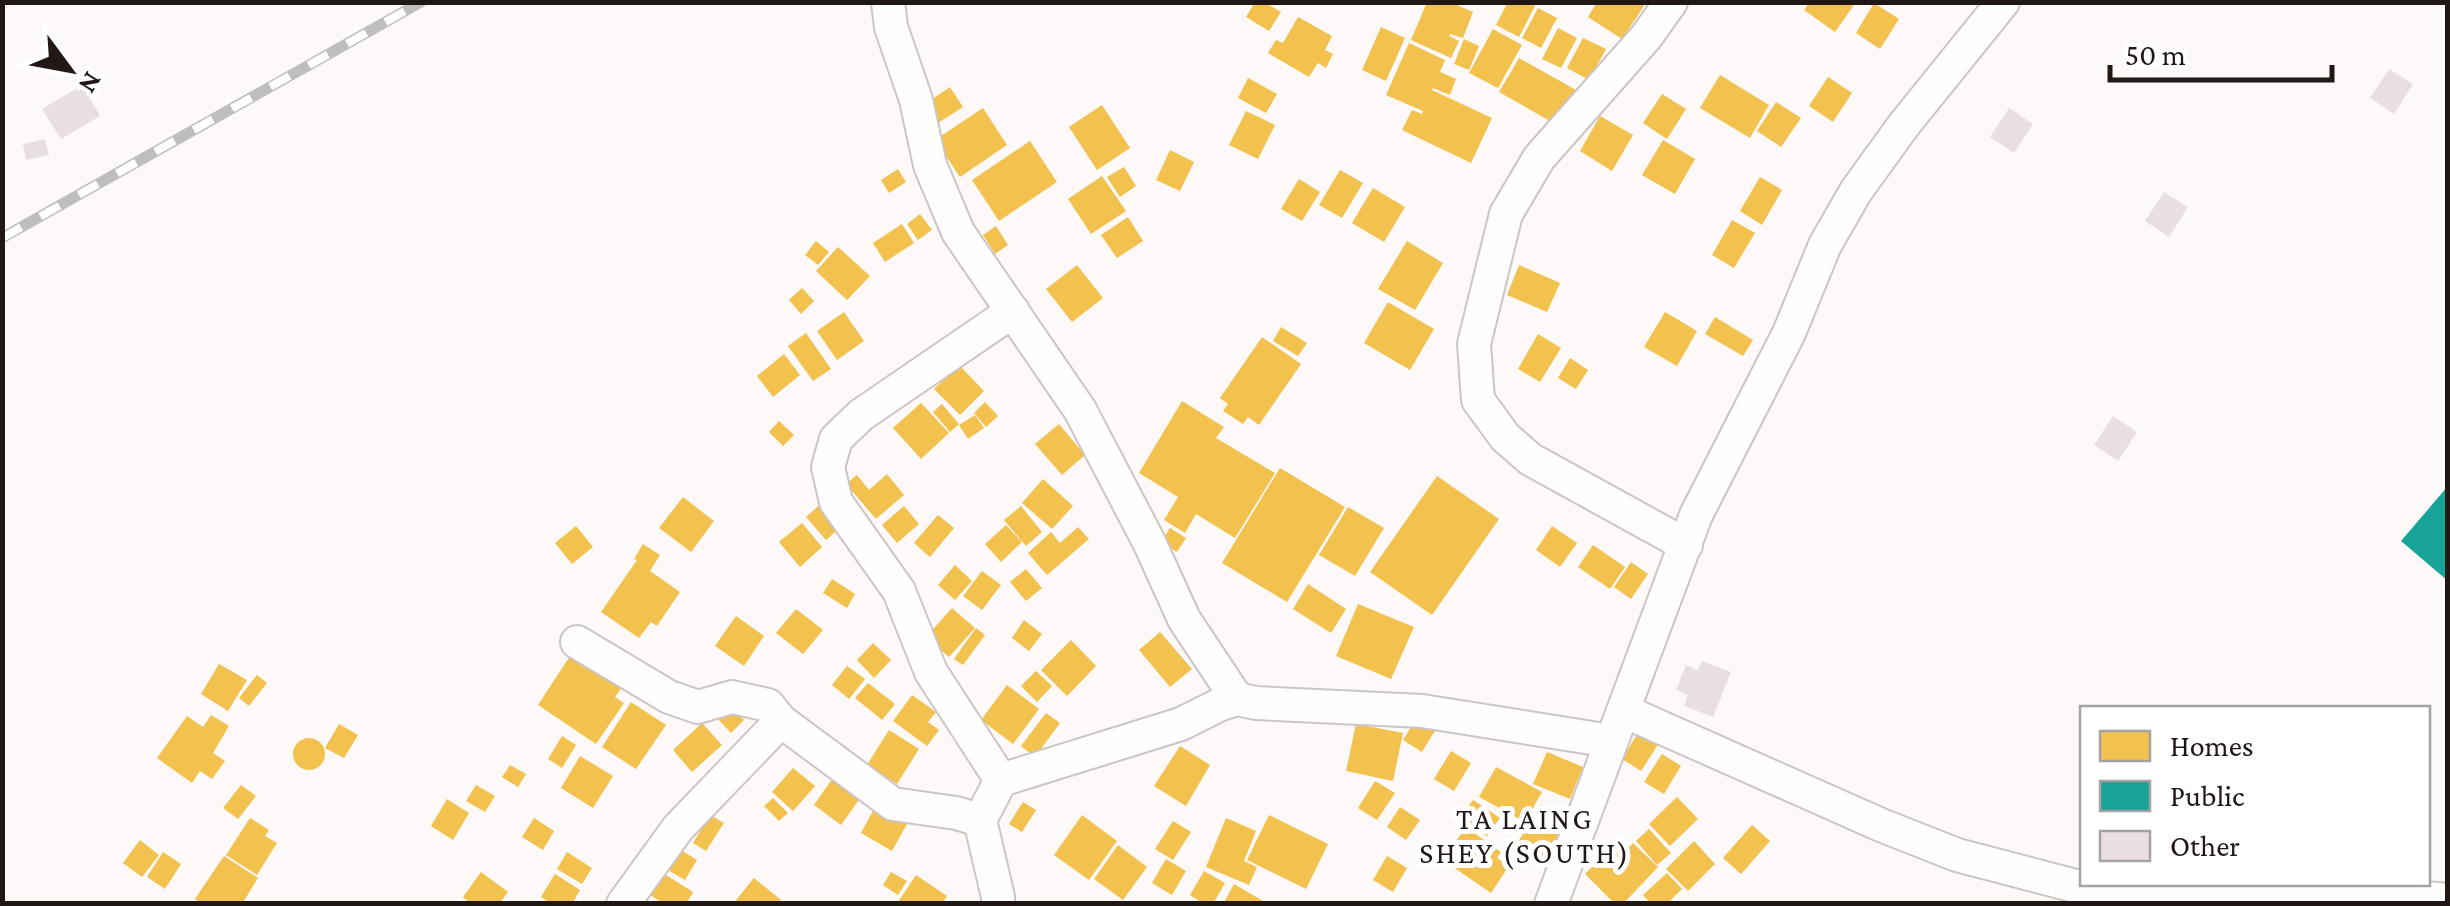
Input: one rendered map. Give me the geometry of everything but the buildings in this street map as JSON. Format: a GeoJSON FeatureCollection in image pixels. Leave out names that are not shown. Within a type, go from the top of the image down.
{"type":"FeatureCollection","features":[{"type":"Feature","properties":{"kind":"street"},"geometry":{"type":"LineString","coordinates":[[888,2],[891,26],[916,100],[930,165],[958,232],[1080,410],[1184,619],[1237,699]]}},
{"type":"Feature","properties":{"kind":"street"},"geometry":{"type":"LineString","coordinates":[[1671,2],[1646,37],[1530,172],[1506,214],[1474,344],[1478,400],[1505,437],[1530,458],[1686,545]]}},
{"type":"Feature","properties":{"kind":"street"},"geometry":{"type":"LineString","coordinates":[[1551,904],[1696,515],[1789,333],[1825,245],[1856,191],[1903,126],[2003,2]]}},
{"type":"Feature","properties":{"kind":"street"},"geometry":{"type":"LineString","coordinates":[[1001,780],[931,672],[899,591],[836,502],[828,467],[836,439],[861,415],[1012,312]]}},
{"type":"Feature","properties":{"kind":"street"},"geometry":{"type":"LineString","coordinates":[[577,642],[669,697],[698,707],[732,698],[768,706],[782,721],[892,804],[980,820]]}},
{"type":"Feature","properties":{"kind":"street"},"geometry":{"type":"LineString","coordinates":[[998,904],[980,820],[1001,780],[1180,724],[1237,699],[1617,726],[1942,849],[2106,894],[2334,890],[2448,900]]}},
{"type":"Feature","properties":{"kind":"street"},"geometry":{"type":"LineString","coordinates":[[623,904],[678,828],[782,721]]}},
{"type":"Feature","properties":{"kind":"railway"},"geometry":{"type":"LineString","coordinates":[[2,238],[421,2]]}},
{"type":"Feature","properties":{"kind":"district","name":"TA LAING SHEY (SOUTH)"},"geometry":{"type":"Point","coordinates":[1525,836]}}]}
